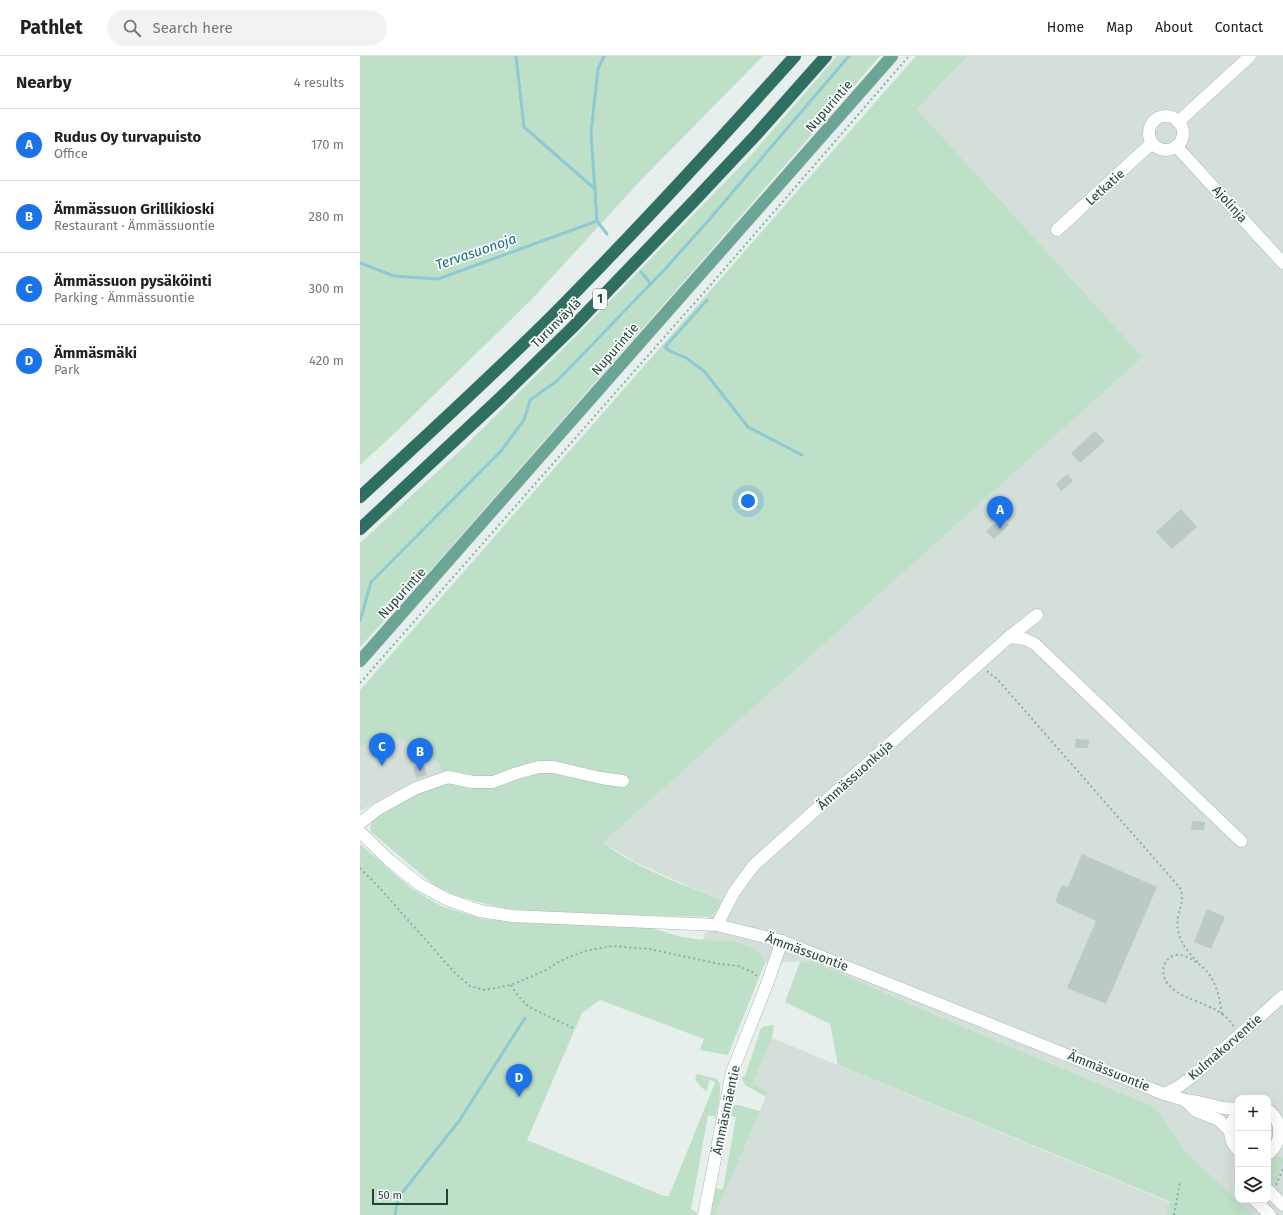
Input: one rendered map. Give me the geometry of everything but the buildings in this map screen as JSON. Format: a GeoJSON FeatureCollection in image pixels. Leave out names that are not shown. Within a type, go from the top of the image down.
{"type":"FeatureCollection","features":[{"type":"Feature","properties":{"kind":"highway","name":"Turunväylä"},"geometry":{"type":"LineString","coordinates":[[360,497],[481,384],[557,310],[677,185],[795,56]]}},
{"type":"Feature","properties":{"kind":"highway","name":"Turunväylä"},"geometry":{"type":"LineString","coordinates":[[360,529],[499,399],[582,317],[760,131],[826,56]]}},
{"type":"Feature","properties":{"kind":"main road","name":"Nupurintie"},"geometry":{"type":"LineString","coordinates":[[360,661],[892,56]]}},
{"type":"Feature","properties":{"kind":"street"},"geometry":{"type":"LineString","coordinates":[[1178,122],[1250,56]]}},
{"type":"Feature","properties":{"kind":"street"},"geometry":{"type":"LineString","coordinates":[[1161,116],[1166,116],[1172,117],[1178,122],[1182,129],[1183,135],[1176,146],[1167,150],[1156,147],[1152,144],[1148,133],[1152,123],[1156,119],[1161,116]]}},
{"type":"Feature","properties":{"kind":"street","name":"Letkatie"},"geometry":{"type":"LineString","coordinates":[[1057,230],[1152,144]]}},
{"type":"Feature","properties":{"kind":"street","name":"Ajolinja"},"geometry":{"type":"LineString","coordinates":[[1176,146],[1283,263]]}},
{"type":"Feature","properties":{"kind":"street","name":"Ämmässuonkuja"},"geometry":{"type":"LineString","coordinates":[[717,925],[734,892],[754,866],[1009,637],[1037,614]]}},
{"type":"Feature","properties":{"kind":"street"},"geometry":{"type":"LineString","coordinates":[[1009,637],[1025,639],[1035,644],[1242,841]]}},
{"type":"Feature","properties":{"kind":"street"},"geometry":{"type":"LineString","coordinates":[[360,822],[378,809],[416,788],[448,777],[473,782],[493,782],[517,773],[539,767],[546,767],[623,781]]}},
{"type":"Feature","properties":{"kind":"street","name":"Ämmässuontie"},"geometry":{"type":"LineString","coordinates":[[360,832],[390,861],[419,884],[446,899],[480,911],[512,916],[717,925],[782,941],[1164,1094],[1223,1108],[1235,1109]]}},
{"type":"Feature","properties":{"kind":"street","name":"Ämmäsmäentie"},"geometry":{"type":"LineString","coordinates":[[704,1215],[732,1072],[767,984],[782,941]]}},
{"type":"Feature","properties":{"kind":"street","name":"Kulmakorventie"},"geometry":{"type":"LineString","coordinates":[[1164,1094],[1178,1087],[1194,1076],[1283,996]]}},
{"type":"Feature","properties":{"kind":"street","name":"Ämmässuontie"},"geometry":{"type":"LineString","coordinates":[[1185,1100],[1196,1111],[1219,1120],[1230,1131]]}},
{"type":"Feature","properties":{"kind":"street"},"geometry":{"type":"LineString","coordinates":[[1275,1110],[1282,1132],[1275,1151]]}},
{"type":"Feature","properties":{"kind":"street"},"geometry":{"type":"LineString","coordinates":[[1235,1117],[1230,1131],[1231,1139],[1235,1147]]}},
{"type":"Feature","properties":{"kind":"street"},"geometry":{"type":"LineString","coordinates":[[1271,1193],[1283,1204]]}},
{"type":"Feature","properties":{"kind":"street"},"geometry":{"type":"LineString","coordinates":[[1258,1203],[1270,1215]]}},
{"type":"Feature","properties":{"kind":"path"},"geometry":{"type":"LineString","coordinates":[[360,683],[707,289],[909,56]]}},
{"type":"Feature","properties":{"kind":"path"},"geometry":{"type":"LineString","coordinates":[[977,667],[991,672],[1181,889],[1183,897],[1177,927],[1179,937],[1189,953],[1210,974],[1219,994],[1222,1014]]}},
{"type":"Feature","properties":{"kind":"path"},"geometry":{"type":"LineString","coordinates":[[360,868],[377,885],[455,973],[470,986],[485,990],[511,985],[544,971],[564,959],[585,951],[612,946],[649,949],[720,964],[738,966],[752,972],[767,984]]}},
{"type":"Feature","properties":{"kind":"path"},"geometry":{"type":"LineString","coordinates":[[1200,964],[1177,954],[1169,958],[1166,962],[1163,972],[1164,979],[1174,990],[1211,1007],[1222,1014],[1232,1023],[1237,1037]]}},
{"type":"Feature","properties":{"kind":"path"},"geometry":{"type":"LineString","coordinates":[[511,985],[518,996],[529,1007],[575,1029]]}},
{"type":"Feature","properties":{"kind":"path"},"geometry":{"type":"LineString","coordinates":[[1174,1215],[1180,1182]]}},
{"type":"Feature","properties":{"kind":"shaded area"},"geometry":{"type":"Polygon","coordinates":[[[968,56],[1283,56],[1283,1215],[1253,1215],[1240,1203],[1271,1203],[1271,1095],[1235,1095],[1235,1198],[1184,1150],[1155,1107],[949,1021],[812,961],[765,963],[762,955],[751,947],[735,941],[703,940],[709,917],[717,911],[722,900],[635,862],[603,843],[1143,357],[917,109],[968,56]]]}},
{"type":"Feature","properties":{"kind":"shaded area"},"geometry":{"type":"Polygon","coordinates":[[[395,738],[420,747],[441,766],[441,775],[409,784],[360,811],[360,747],[371,741],[395,738]]]}},
{"type":"Feature","properties":{"kind":"shaded area"},"geometry":{"type":"Polygon","coordinates":[[[772,1038],[1171,1203],[1166,1215],[717,1215],[716,1213],[768,1092],[753,1083],[772,1038]]]}},
{"type":"Feature","properties":{"kind":"green space"},"geometry":{"type":"Polygon","coordinates":[[[360,56],[763,56],[641,180],[533,298],[397,431],[360,465],[360,56]]]}},
{"type":"Feature","properties":{"kind":"green space"},"geometry":{"type":"Polygon","coordinates":[[[837,56],[880,56],[414,589],[360,647],[360,543],[463,448],[576,336],[753,153],[837,56]]]}},
{"type":"Feature","properties":{"kind":"green space"},"geometry":{"type":"Polygon","coordinates":[[[916,56],[968,56],[917,109],[1143,357],[603,843],[645,868],[722,900],[717,911],[709,917],[550,913],[501,908],[457,896],[434,885],[371,832],[370,826],[374,819],[412,796],[427,789],[444,785],[441,775],[441,766],[420,747],[395,738],[371,741],[360,747],[360,690],[916,56]]]}},
{"type":"Feature","properties":{"kind":"green space"},"geometry":{"type":"Polygon","coordinates":[[[360,844],[411,888],[441,906],[483,919],[521,923],[647,927],[682,937],[703,940],[735,941],[751,947],[762,955],[765,963],[728,1055],[700,1050],[704,1039],[600,1000],[582,1013],[527,1140],[664,1196],[669,1196],[715,1083],[714,1081],[709,1080],[707,1091],[695,1080],[697,1074],[717,1079],[720,1087],[720,1097],[716,1117],[708,1115],[691,1209],[697,1213],[697,1215],[360,1215],[360,844]]]}},
{"type":"Feature","properties":{"kind":"green space"},"geometry":{"type":"Polygon","coordinates":[[[812,961],[949,1021],[1155,1107],[1184,1150],[1235,1198],[1235,1203],[1240,1203],[1253,1215],[1166,1215],[1171,1202],[838,1065],[830,1024],[785,1002],[800,962],[812,961]]]}},
{"type":"Feature","properties":{"kind":"green space"},"geometry":{"type":"Polygon","coordinates":[[[774,1025],[772,1038],[753,1083],[768,1092],[766,1097],[745,1085],[741,1077],[745,1076],[761,1028],[774,1025]]]}},
{"type":"Feature","properties":{"kind":"green space"},"geometry":{"type":"Polygon","coordinates":[[[735,1105],[760,1111],[716,1213],[717,1215],[711,1215],[715,1188],[723,1189],[736,1117],[728,1115],[731,1108],[735,1105]]]}},
{"type":"Feature","properties":{"kind":"green space"},"geometry":{"type":"Polygon","coordinates":[[[1275,1157],[1283,1158],[1283,1163],[1273,1189],[1271,1187],[1271,1160],[1275,1157]]]}},
{"type":"Feature","properties":{"kind":"waterway"},"geometry":{"type":"LineString","coordinates":[[516,56],[524,127],[595,189]]}},
{"type":"Feature","properties":{"kind":"waterway"},"geometry":{"type":"LineString","coordinates":[[597,221],[591,133],[598,69],[604,56]]}},
{"type":"Feature","properties":{"kind":"waterway"},"geometry":{"type":"LineString","coordinates":[[360,621],[371,582],[501,451],[524,420],[530,400],[557,381],[666,268],[849,56]]}},
{"type":"Feature","properties":{"kind":"waterway"},"geometry":{"type":"LineString","coordinates":[[597,221],[607,234]]}},
{"type":"Feature","properties":{"kind":"waterway","name":"Tervasuonoja"},"geometry":{"type":"LineString","coordinates":[[360,263],[394,276],[438,279],[597,221]]}},
{"type":"Feature","properties":{"kind":"waterway"},"geometry":{"type":"LineString","coordinates":[[641,272],[651,284]]}},
{"type":"Feature","properties":{"kind":"waterway"},"geometry":{"type":"LineString","coordinates":[[707,300],[665,347],[670,351],[686,358],[704,371],[748,427],[802,455]]}},
{"type":"Feature","properties":{"kind":"waterway"},"geometry":{"type":"LineString","coordinates":[[395,1215],[398,1198],[459,1121],[525,1018]]}},
{"type":"Feature","properties":{"kind":"place","name":"Rudus Oy turvapuisto"},"geometry":{"type":"Point","coordinates":[1000,529]}},
{"type":"Feature","properties":{"kind":"place","name":"Ämmässuon pysäköinti"},"geometry":{"type":"Point","coordinates":[382,766]}},
{"type":"Feature","properties":{"kind":"place","name":"Ämmässuon Grillikioski"},"geometry":{"type":"Point","coordinates":[420,771]}},
{"type":"Feature","properties":{"kind":"place","name":"Ämmäsmäki"},"geometry":{"type":"Point","coordinates":[519,1097]}}]}
